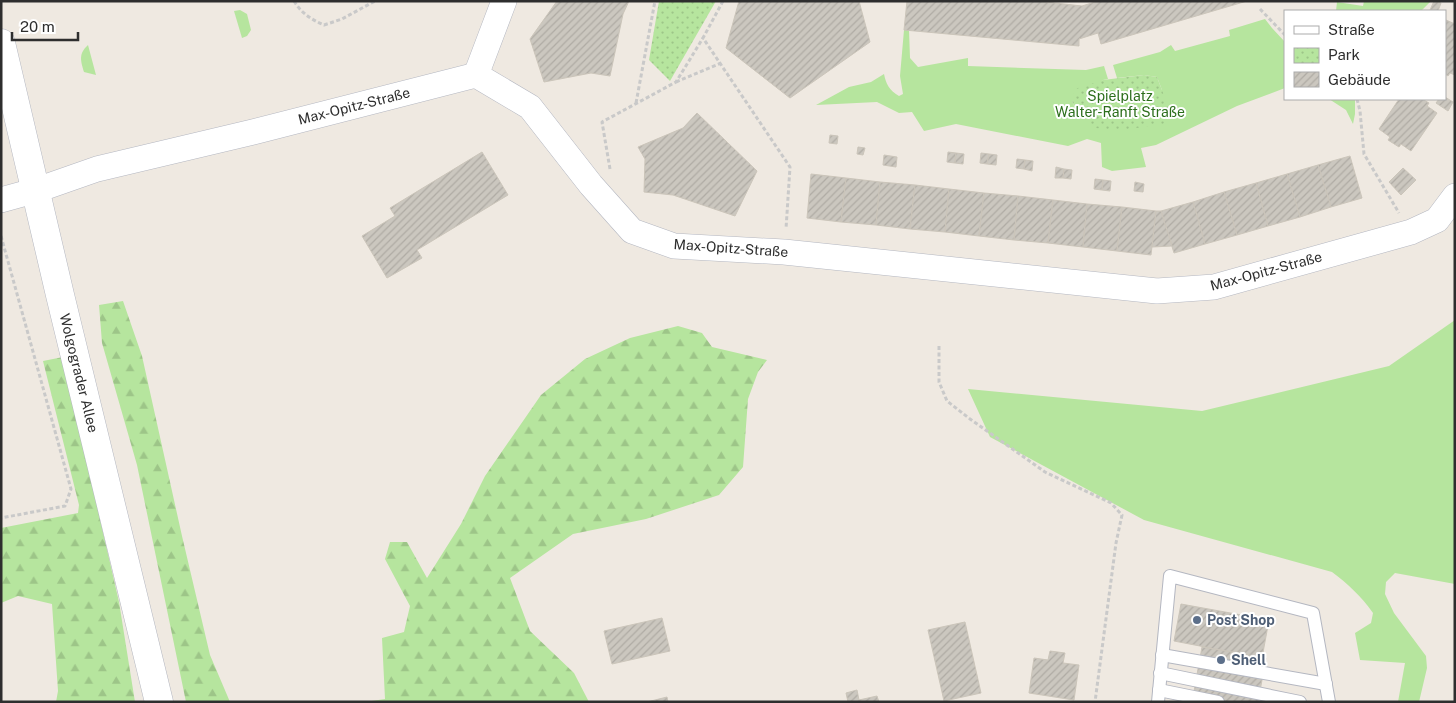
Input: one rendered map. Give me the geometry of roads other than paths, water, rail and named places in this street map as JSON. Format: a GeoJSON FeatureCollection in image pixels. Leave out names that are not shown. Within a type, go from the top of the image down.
{"type":"FeatureCollection","features":[{"type":"Feature","properties":{"kind":"main road","name":"Wolgograder Allee"},"geometry":{"type":"LineString","coordinates":[[1,44],[159,702]]}},
{"type":"Feature","properties":{"kind":"street"},"geometry":{"type":"LineString","coordinates":[[476,75],[504,1]]}},
{"type":"Feature","properties":{"kind":"street","name":"Max-Opitz-Straße"},"geometry":{"type":"LineString","coordinates":[[1,200],[97,169],[253,132],[476,75],[530,107],[591,185],[632,231],[674,246],[784,252],[1157,291],[1214,287],[1411,232],[1437,220],[1455,196]]}},
{"type":"Feature","properties":{"kind":"lane"},"geometry":{"type":"LineString","coordinates":[[1218,702],[1158,696],[1170,576],[1313,613],[1329,702]]}},
{"type":"Feature","properties":{"kind":"lane"},"geometry":{"type":"LineString","coordinates":[[1162,654],[1326,684]]}},
{"type":"Feature","properties":{"kind":"lane"},"geometry":{"type":"LineString","coordinates":[[1160,673],[1300,702]]}},
{"type":"Feature","properties":{"kind":"place","name":"Post Shop"},"geometry":{"type":"Point","coordinates":[1197,620]}},
{"type":"Feature","properties":{"kind":"place","name":"Shell"},"geometry":{"type":"Point","coordinates":[1221,660]}},
{"type":"Feature","properties":{"kind":"park label","name":"Spielplatz Walter-Ranft Straße"},"geometry":{"type":"Point","coordinates":[1120,104]}}]}
